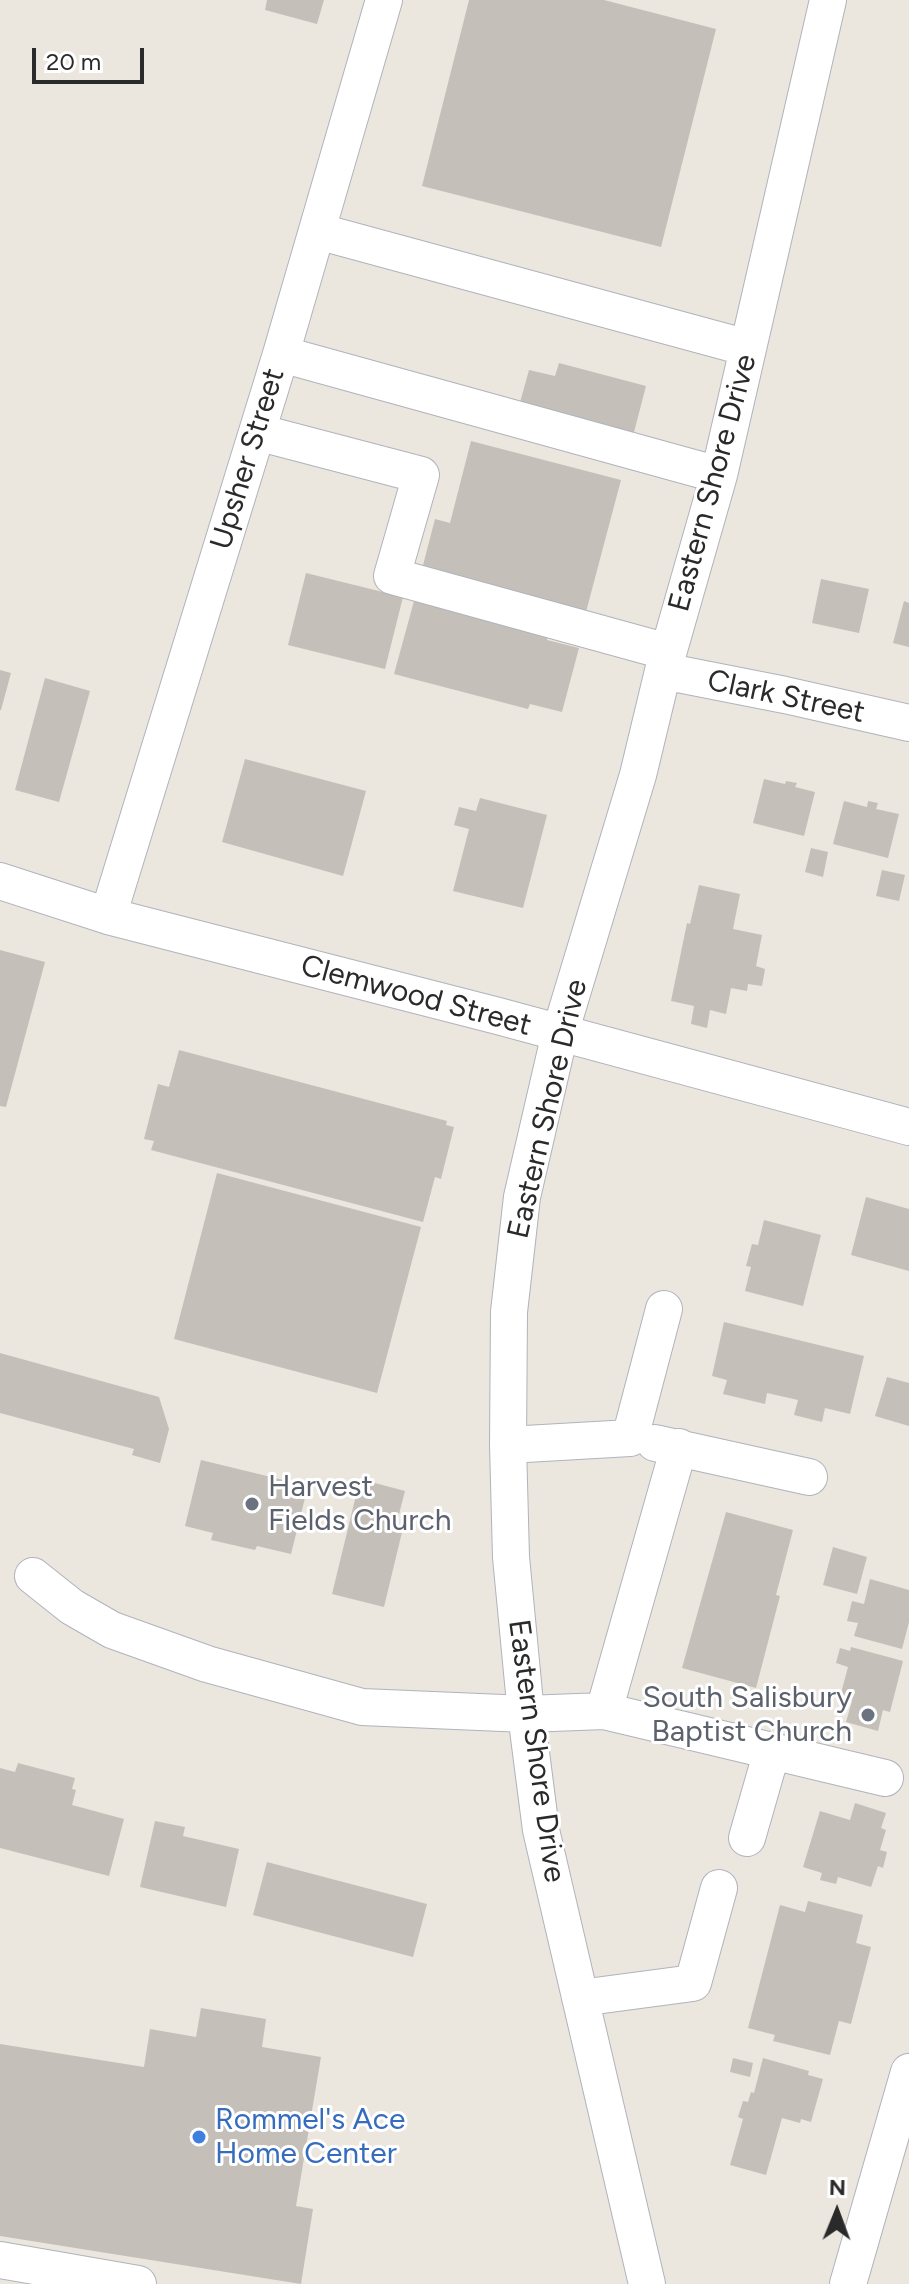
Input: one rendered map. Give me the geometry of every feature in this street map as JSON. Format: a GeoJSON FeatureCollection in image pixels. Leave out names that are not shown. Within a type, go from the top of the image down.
{"type":"FeatureCollection","features":[{"type":"Feature","properties":{"kind":"street","name":"Upsher Street"},"geometry":{"type":"LineString","coordinates":[[108,916],[281,354],[384,0]]}},
{"type":"Feature","properties":{"kind":"street","name":"Eastern Shore Drive"},"geometry":{"type":"LineString","coordinates":[[647,2284],[541,1830],[511,1557],[509,1312],[522,1197],[560,1033],[638,775],[666,662],[719,475],[828,0]]}},
{"type":"Feature","properties":{"kind":"street"},"geometry":{"type":"LineString","coordinates":[[317,231],[748,348]]}},
{"type":"Feature","properties":{"kind":"street"},"geometry":{"type":"LineString","coordinates":[[281,354],[719,475]]}},
{"type":"Feature","properties":{"kind":"street","name":"Clark Street"},"geometry":{"type":"LineString","coordinates":[[257,432],[421,475],[392,576],[666,662],[785,695],[909,723]]}},
{"type":"Feature","properties":{"kind":"street","name":"Clemwood Street"},"geometry":{"type":"LineString","coordinates":[[0,881],[108,916],[909,1127]]}},
{"type":"Feature","properties":{"kind":"street"},"geometry":{"type":"LineString","coordinates":[[630,1438],[664,1309]]}},
{"type":"Feature","properties":{"kind":"street"},"geometry":{"type":"LineString","coordinates":[[508,1445],[630,1438],[809,1477]]}},
{"type":"Feature","properties":{"kind":"street"},"geometry":{"type":"LineString","coordinates":[[604,1711],[679,1447]]}},
{"type":"Feature","properties":{"kind":"street"},"geometry":{"type":"LineString","coordinates":[[33,1576],[72,1607],[112,1630],[207,1664],[362,1707],[526,1714],[604,1711],[885,1778]]}},
{"type":"Feature","properties":{"kind":"street"},"geometry":{"type":"LineString","coordinates":[[747,1838],[772,1751]]}},
{"type":"Feature","properties":{"kind":"street"},"geometry":{"type":"LineString","coordinates":[[580,1998],[693,1983],[719,1888]]}},
{"type":"Feature","properties":{"kind":"street"},"geometry":{"type":"LineString","coordinates":[[848,2284],[909,2072]]}},
{"type":"Feature","properties":{"kind":"street"},"geometry":{"type":"LineString","coordinates":[[0,2260],[128,2283]]}},
{"type":"Feature","properties":{"kind":"building"},"geometry":{"type":"Polygon","coordinates":[[[267,0],[324,0],[317,24],[265,10],[267,0]]]}},
{"type":"Feature","properties":{"kind":"building"},"geometry":{"type":"Polygon","coordinates":[[[469,0],[604,0],[716,29],[661,247],[422,186],[469,0]]]}},
{"type":"Feature","properties":{"kind":"building"},"geometry":{"type":"Polygon","coordinates":[[[559,363],[646,386],[633,436],[519,406],[529,370],[555,376],[559,363]]]}},
{"type":"Feature","properties":{"kind":"building"},"geometry":{"type":"Polygon","coordinates":[[[471,441],[621,480],[586,612],[422,569],[435,519],[450,523],[471,441]]]}},
{"type":"Feature","properties":{"kind":"building"},"geometry":{"type":"Polygon","coordinates":[[[306,573],[403,597],[385,669],[288,645],[306,573]]]}},
{"type":"Feature","properties":{"kind":"building"},"geometry":{"type":"Polygon","coordinates":[[[821,579],[869,589],[859,633],[812,623],[821,579]]]}},
{"type":"Feature","properties":{"kind":"building"},"geometry":{"type":"Polygon","coordinates":[[[414,601],[579,648],[562,712],[530,704],[528,709],[394,674],[414,601]]]}},
{"type":"Feature","properties":{"kind":"building"},"geometry":{"type":"Polygon","coordinates":[[[904,601],[909,603],[909,647],[893,643],[904,601]]]}},
{"type":"Feature","properties":{"kind":"building"},"geometry":{"type":"Polygon","coordinates":[[[0,670],[11,673],[1,710],[0,710],[0,670]]]}},
{"type":"Feature","properties":{"kind":"building"},"geometry":{"type":"Polygon","coordinates":[[[45,678],[90,691],[59,802],[15,790],[45,678]]]}},
{"type":"Feature","properties":{"kind":"building"},"geometry":{"type":"Polygon","coordinates":[[[245,759],[366,791],[343,876],[222,842],[245,759]]]}},
{"type":"Feature","properties":{"kind":"building"},"geometry":{"type":"Polygon","coordinates":[[[764,779],[785,784],[786,781],[797,783],[795,787],[815,792],[804,836],[753,823],[764,779]]]}},
{"type":"Feature","properties":{"kind":"building"},"geometry":{"type":"Polygon","coordinates":[[[480,798],[547,815],[523,908],[453,891],[469,829],[454,825],[459,807],[476,811],[480,798]]]}},
{"type":"Feature","properties":{"kind":"building"},"geometry":{"type":"Polygon","coordinates":[[[844,801],[867,807],[868,801],[878,803],[876,809],[899,814],[888,858],[833,844],[844,801]]]}},
{"type":"Feature","properties":{"kind":"building"},"geometry":{"type":"Polygon","coordinates":[[[811,848],[828,852],[823,877],[805,872],[811,848]]]}},
{"type":"Feature","properties":{"kind":"building"},"geometry":{"type":"Polygon","coordinates":[[[882,870],[905,875],[899,901],[876,896],[882,870]]]}},
{"type":"Feature","properties":{"kind":"building"},"geometry":{"type":"Polygon","coordinates":[[[699,885],[740,894],[733,929],[762,935],[756,966],[765,969],[762,986],[748,984],[747,991],[731,988],[726,1014],[710,1010],[707,1028],[691,1024],[694,1006],[671,1001],[687,923],[690,924],[699,885]]]}},
{"type":"Feature","properties":{"kind":"building"},"geometry":{"type":"Polygon","coordinates":[[[0,950],[45,962],[6,1107],[0,1106],[0,950]]]}},
{"type":"Feature","properties":{"kind":"building"},"geometry":{"type":"Polygon","coordinates":[[[179,1050],[447,1121],[446,1125],[454,1127],[441,1179],[435,1177],[423,1222],[151,1150],[154,1141],[144,1139],[158,1084],[169,1087],[179,1050]]]}},
{"type":"Feature","properties":{"kind":"building"},"geometry":{"type":"Polygon","coordinates":[[[217,1173],[421,1227],[377,1393],[174,1339],[217,1173]]]}},
{"type":"Feature","properties":{"kind":"building"},"geometry":{"type":"Polygon","coordinates":[[[866,1197],[909,1209],[909,1271],[851,1255],[866,1197]]]}},
{"type":"Feature","properties":{"kind":"building"},"geometry":{"type":"Polygon","coordinates":[[[764,1220],[821,1235],[803,1306],[745,1291],[751,1267],[746,1266],[752,1244],[758,1245],[764,1220]]]}},
{"type":"Feature","properties":{"kind":"building"},"geometry":{"type":"Polygon","coordinates":[[[724,1322],[864,1356],[850,1414],[825,1408],[822,1422],[794,1415],[798,1400],[767,1393],[765,1404],[723,1394],[727,1380],[712,1376],[724,1322]]]}},
{"type":"Feature","properties":{"kind":"building"},"geometry":{"type":"Polygon","coordinates":[[[0,1353],[159,1397],[169,1429],[160,1463],[132,1455],[134,1449],[0,1413],[0,1353]]]}},
{"type":"Feature","properties":{"kind":"building"},"geometry":{"type":"Polygon","coordinates":[[[887,1377],[909,1383],[909,1426],[875,1416],[887,1377]]]}},
{"type":"Feature","properties":{"kind":"building"},"geometry":{"type":"Polygon","coordinates":[[[201,1460],[308,1486],[291,1554],[211,1540],[213,1533],[185,1526],[201,1460]]]}},
{"type":"Feature","properties":{"kind":"building"},"geometry":{"type":"Polygon","coordinates":[[[360,1479],[405,1491],[396,1526],[403,1528],[384,1607],[332,1594],[360,1479]]]}},
{"type":"Feature","properties":{"kind":"building"},"geometry":{"type":"Polygon","coordinates":[[[726,1512],[793,1530],[756,1688],[682,1668],[726,1512]]]}},
{"type":"Feature","properties":{"kind":"building"},"geometry":{"type":"Polygon","coordinates":[[[833,1547],[867,1557],[857,1594],[823,1585],[833,1547]]]}},
{"type":"Feature","properties":{"kind":"building"},"geometry":{"type":"Polygon","coordinates":[[[870,1579],[909,1590],[909,1622],[902,1649],[854,1636],[858,1623],[847,1621],[852,1601],[864,1604],[870,1579]]]}},
{"type":"Feature","properties":{"kind":"building"},"geometry":{"type":"Polygon","coordinates":[[[851,1647],[903,1661],[890,1712],[883,1710],[878,1731],[846,1722],[852,1701],[840,1697],[848,1667],[836,1663],[840,1648],[850,1651],[851,1647]]]}},
{"type":"Feature","properties":{"kind":"building"},"geometry":{"type":"Polygon","coordinates":[[[18,1763],[75,1778],[72,1805],[124,1819],[109,1876],[0,1848],[0,1768],[15,1772],[18,1763]]]}},
{"type":"Feature","properties":{"kind":"building"},"geometry":{"type":"Polygon","coordinates":[[[855,1803],[886,1813],[881,1828],[886,1830],[880,1850],[887,1852],[883,1868],[878,1866],[871,1887],[838,1877],[836,1884],[820,1880],[822,1873],[803,1867],[820,1811],[850,1820],[855,1803]]]}},
{"type":"Feature","properties":{"kind":"building"},"geometry":{"type":"Polygon","coordinates":[[[155,1821],[185,1827],[183,1836],[239,1849],[226,1907],[140,1887],[155,1821]]]}},
{"type":"Feature","properties":{"kind":"building"},"geometry":{"type":"Polygon","coordinates":[[[267,1862],[427,1904],[413,1957],[253,1915],[267,1862]]]}},
{"type":"Feature","properties":{"kind":"building"},"geometry":{"type":"Polygon","coordinates":[[[808,1901],[863,1915],[856,1943],[871,1947],[851,2024],[839,2021],[830,2055],[773,2041],[775,2035],[748,2028],[780,1905],[805,1912],[808,1901]]]}},
{"type":"Feature","properties":{"kind":"building"},"geometry":{"type":"Polygon","coordinates":[[[201,2008],[266,2019],[262,2047],[321,2057],[296,2206],[313,2209],[301,2284],[0,2236],[0,2044],[144,2067],[150,2029],[196,2037],[201,2008]]]}},
{"type":"Feature","properties":{"kind":"building"},"geometry":{"type":"Polygon","coordinates":[[[733,2058],[753,2063],[750,2077],[730,2072],[733,2058]]]}},
{"type":"Feature","properties":{"kind":"building"},"geometry":{"type":"Polygon","coordinates":[[[763,2058],[809,2071],[808,2075],[823,2079],[811,2122],[801,2119],[800,2123],[782,2118],[766,2175],[730,2165],[743,2119],[738,2117],[743,2101],[748,2102],[751,2092],[754,2093],[763,2058]]]}},
{"type":"Feature","properties":{"kind":"place","name":"Harvest Fields Church"},"geometry":{"type":"Point","coordinates":[252,1504]}},
{"type":"Feature","properties":{"kind":"place","name":"South Salisbury Baptist Church"},"geometry":{"type":"Point","coordinates":[868,1715]}},
{"type":"Feature","properties":{"kind":"place","name":"Rommel's Ace Home Center"},"geometry":{"type":"Point","coordinates":[199,2137]}}]}
